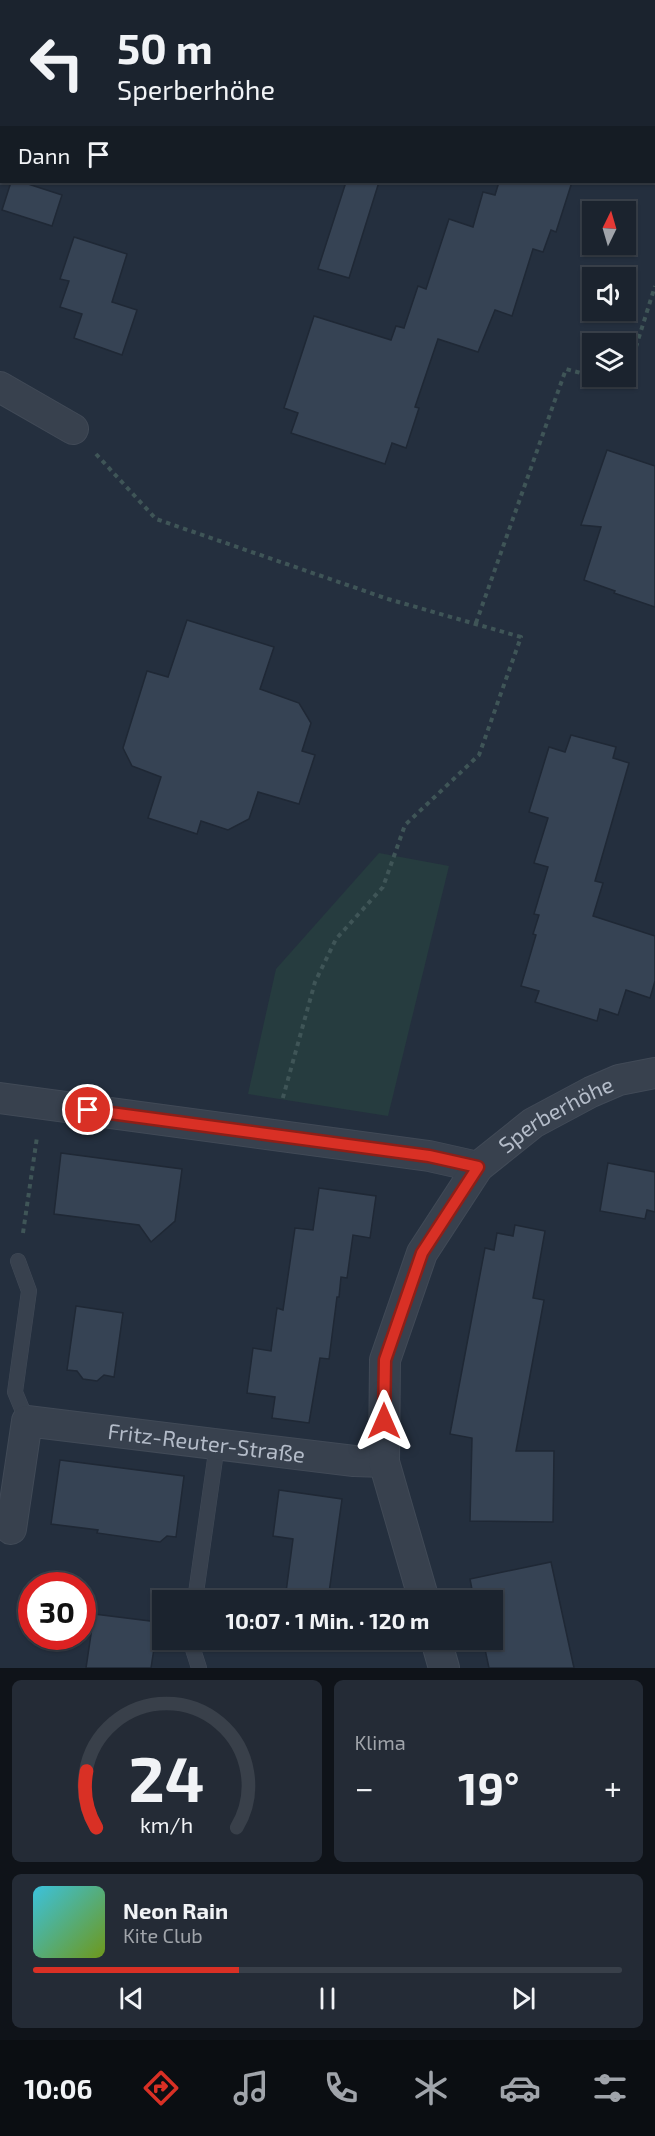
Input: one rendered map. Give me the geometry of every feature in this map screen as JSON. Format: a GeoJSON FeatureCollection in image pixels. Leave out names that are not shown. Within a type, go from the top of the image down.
{"type":"FeatureCollection","features":[{"type":"Feature","properties":{"kind":"street"},"geometry":{"type":"LineString","coordinates":[[0,387],[73,429]]}},
{"type":"Feature","properties":{"kind":"street","name":"Sperberhöhe"},"geometry":{"type":"LineString","coordinates":[[0,1098],[429,1156],[478,1167],[533,1123],[591,1092],[619,1080],[655,1073]]}},
{"type":"Feature","properties":{"kind":"street"},"geometry":{"type":"LineString","coordinates":[[421,1590],[384,1462],[385,1360],[422,1253],[478,1167]]}},
{"type":"Feature","properties":{"kind":"street"},"geometry":{"type":"LineString","coordinates":[[11,1529],[27,1421]]}},
{"type":"Feature","properties":{"kind":"street","name":"Fritz-Reuter-Straße"},"geometry":{"type":"LineString","coordinates":[[27,1421],[354,1461],[384,1462]]}},
{"type":"Feature","properties":{"kind":"street"},"geometry":{"type":"LineString","coordinates":[[439,1650],[444,1668]]}},
{"type":"Feature","properties":{"kind":"lane"},"geometry":{"type":"LineString","coordinates":[[18,1261],[29,1291],[15,1392],[27,1421]]}},
{"type":"Feature","properties":{"kind":"lane"},"geometry":{"type":"LineString","coordinates":[[196,1590],[217,1445]]}},
{"type":"Feature","properties":{"kind":"lane"},"geometry":{"type":"LineString","coordinates":[[193,1650],[199,1668]]}},
{"type":"Feature","properties":{"kind":"path"},"geometry":{"type":"LineString","coordinates":[[636,347],[655,286]]}},
{"type":"Feature","properties":{"kind":"path"},"geometry":{"type":"LineString","coordinates":[[476,623],[566,369],[582,373]]}},
{"type":"Feature","properties":{"kind":"path"},"geometry":{"type":"LineString","coordinates":[[73,429],[156,519],[388,599],[521,637],[479,755],[405,825],[383,887],[336,939],[315,982],[272,1135]]}},
{"type":"Feature","properties":{"kind":"path"},"geometry":{"type":"LineString","coordinates":[[18,1261],[42,1104]]}},
{"type":"Feature","properties":{"kind":"green space"},"geometry":{"type":"Polygon","coordinates":[[[379,853],[449,866],[388,1116],[248,1094],[276,969],[379,853]]]}},
{"type":"Feature","properties":{"kind":"building"},"geometry":{"type":"Polygon","coordinates":[[[11,183],[25,183],[62,195],[52,226],[2,210],[11,183]]]}},
{"type":"Feature","properties":{"kind":"building"},"geometry":{"type":"Polygon","coordinates":[[[346,183],[379,183],[349,278],[318,269],[346,183]]]}},
{"type":"Feature","properties":{"kind":"building"},"geometry":{"type":"Polygon","coordinates":[[[499,183],[572,183],[556,232],[551,230],[543,252],[533,249],[512,316],[495,310],[478,352],[438,339],[415,407],[419,408],[406,448],[392,443],[385,464],[291,433],[298,413],[284,408],[314,316],[391,340],[396,326],[404,328],[418,286],[426,289],[449,219],[473,227],[483,192],[495,195],[499,183]]]}},
{"type":"Feature","properties":{"kind":"building"},"geometry":{"type":"Polygon","coordinates":[[[74,237],[127,254],[112,302],[137,310],[122,355],[74,338],[82,314],[60,307],[69,281],[60,279],[74,237]]]}},
{"type":"Feature","properties":{"kind":"building"},"geometry":{"type":"Polygon","coordinates":[[[607,450],[655,466],[655,607],[584,580],[601,527],[581,525],[607,450]]]}},
{"type":"Feature","properties":{"kind":"building"},"geometry":{"type":"Polygon","coordinates":[[[187,620],[274,647],[260,689],[299,703],[311,723],[302,751],[315,755],[299,804],[258,792],[249,819],[228,830],[201,821],[197,834],[148,818],[161,777],[132,766],[123,748],[147,671],[168,677],[187,620]]]}},
{"type":"Feature","properties":{"kind":"building"},"geometry":{"type":"Polygon","coordinates":[[[571,735],[616,747],[613,758],[629,763],[595,881],[603,883],[593,916],[655,936],[655,981],[650,998],[626,990],[618,1015],[600,1009],[597,1021],[535,1002],[539,991],[521,986],[536,935],[533,934],[539,915],[534,914],[548,867],[534,863],[548,818],[529,812],[549,747],[565,752],[571,735]]]}},
{"type":"Feature","properties":{"kind":"building"},"geometry":{"type":"Polygon","coordinates":[[[61,1153],[182,1169],[175,1221],[151,1242],[139,1225],[54,1214],[61,1153]]]}},
{"type":"Feature","properties":{"kind":"building"},"geometry":{"type":"Polygon","coordinates":[[[608,1163],[655,1172],[655,1212],[647,1210],[645,1219],[600,1211],[608,1163]]]}},
{"type":"Feature","properties":{"kind":"building"},"geometry":{"type":"Polygon","coordinates":[[[319,1188],[376,1196],[370,1238],[353,1235],[347,1278],[341,1277],[339,1297],[337,1297],[329,1359],[320,1358],[309,1423],[272,1418],[275,1397],[247,1393],[253,1348],[271,1351],[277,1308],[283,1310],[295,1228],[313,1230],[319,1188]]]}},
{"type":"Feature","properties":{"kind":"building"},"geometry":{"type":"Polygon","coordinates":[[[515,1225],[545,1231],[533,1298],[544,1300],[516,1451],[554,1451],[553,1522],[470,1521],[472,1438],[450,1434],[485,1248],[494,1250],[497,1233],[513,1236],[515,1225]]]}},
{"type":"Feature","properties":{"kind":"building"},"geometry":{"type":"Polygon","coordinates":[[[76,1306],[123,1313],[114,1377],[104,1375],[97,1381],[83,1379],[77,1371],[67,1370],[76,1306]]]}},
{"type":"Feature","properties":{"kind":"building"},"geometry":{"type":"Polygon","coordinates":[[[60,1460],[184,1476],[176,1537],[167,1536],[160,1542],[51,1524],[60,1460]]]}},
{"type":"Feature","properties":{"kind":"building"},"geometry":{"type":"Polygon","coordinates":[[[279,1490],[342,1499],[329,1590],[286,1590],[293,1539],[273,1536],[279,1490]]]}},
{"type":"Feature","properties":{"kind":"building"},"geometry":{"type":"Polygon","coordinates":[[[551,1562],[574,1668],[489,1668],[485,1650],[503,1650],[503,1590],[472,1590],[470,1579],[551,1562]]]}},
{"type":"Feature","properties":{"kind":"building"},"geometry":{"type":"Polygon","coordinates":[[[96,1614],[152,1621],[154,1650],[151,1668],[86,1668],[89,1650],[96,1650],[96,1614]]]}},
{"type":"Feature","properties":{"kind":"route"},"geometry":{"type":"LineString","coordinates":[[88,1110],[429,1156],[478,1167],[422,1253],[385,1360],[384,1421]]}}]}
